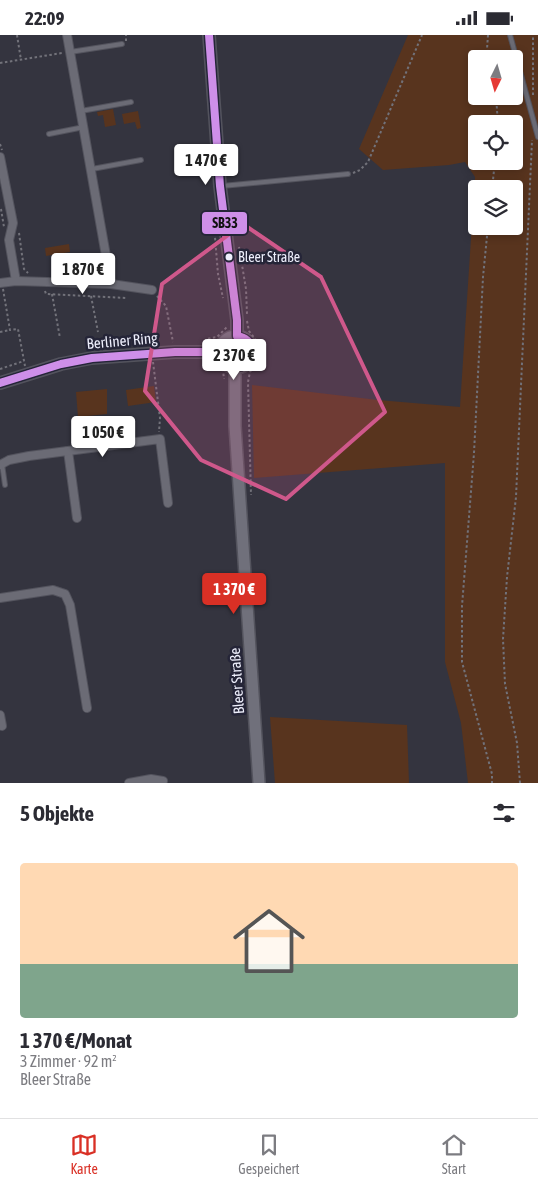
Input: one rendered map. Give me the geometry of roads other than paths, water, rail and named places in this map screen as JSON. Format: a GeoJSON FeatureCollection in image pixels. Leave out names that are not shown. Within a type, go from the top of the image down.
{"type":"FeatureCollection","features":[{"type":"Feature","properties":{"kind":"street"},"geometry":{"type":"LineString","coordinates":[[68,35],[111,284]]}},
{"type":"Feature","properties":{"kind":"street"},"geometry":{"type":"LineString","coordinates":[[210,35],[220,186],[237,320],[237,336]]}},
{"type":"Feature","properties":{"kind":"street"},"geometry":{"type":"LineString","coordinates":[[2,157],[13,223],[9,240],[16,281]]}},
{"type":"Feature","properties":{"kind":"street"},"geometry":{"type":"LineString","coordinates":[[1,286],[16,281],[111,284],[152,290]]}},
{"type":"Feature","properties":{"kind":"street"},"geometry":{"type":"LineString","coordinates":[[237,336],[249,342],[252,355],[248,363],[235,368],[224,363],[220,352],[222,345],[227,339],[237,336]]}},
{"type":"Feature","properties":{"kind":"street","name":"Berliner Ring"},"geometry":{"type":"LineString","coordinates":[[0,383],[26,373],[92,358],[175,352],[220,352]]}},
{"type":"Feature","properties":{"kind":"street","name":"Bleer Straße"},"geometry":{"type":"LineString","coordinates":[[235,368],[235,426],[259,783]]}},
{"type":"Feature","properties":{"kind":"street"},"geometry":{"type":"LineString","coordinates":[[1,464],[29,456],[160,439],[168,503]]}},
{"type":"Feature","properties":{"kind":"street"},"geometry":{"type":"LineString","coordinates":[[68,451],[78,518]]}},
{"type":"Feature","properties":{"kind":"street"},"geometry":{"type":"LineString","coordinates":[[0,598],[53,590],[65,594],[70,605],[87,708]]}},
{"type":"Feature","properties":{"kind":"street"},"geometry":{"type":"LineString","coordinates":[[0,715],[2,727]]}},
{"type":"Feature","properties":{"kind":"street"},"geometry":{"type":"LineString","coordinates":[[128,783],[152,779],[163,781]]}},
{"type":"Feature","properties":{"kind":"lane"},"geometry":{"type":"LineString","coordinates":[[510,35],[538,137]]}},
{"type":"Feature","properties":{"kind":"lane"},"geometry":{"type":"LineString","coordinates":[[70,52],[122,44]]}},
{"type":"Feature","properties":{"kind":"lane"},"geometry":{"type":"LineString","coordinates":[[81,111],[131,102]]}},
{"type":"Feature","properties":{"kind":"lane"},"geometry":{"type":"LineString","coordinates":[[49,134],[84,127]]}},
{"type":"Feature","properties":{"kind":"lane"},"geometry":{"type":"LineString","coordinates":[[92,169],[141,160]]}},
{"type":"Feature","properties":{"kind":"lane"},"geometry":{"type":"LineString","coordinates":[[220,186],[348,174]]}},
{"type":"Feature","properties":{"kind":"lane"},"geometry":{"type":"LineString","coordinates":[[1,464],[5,485]]}},
{"type":"Feature","properties":{"kind":"place","name":"Bleer Straße"},"geometry":{"type":"Point","coordinates":[229,257]}}]}
